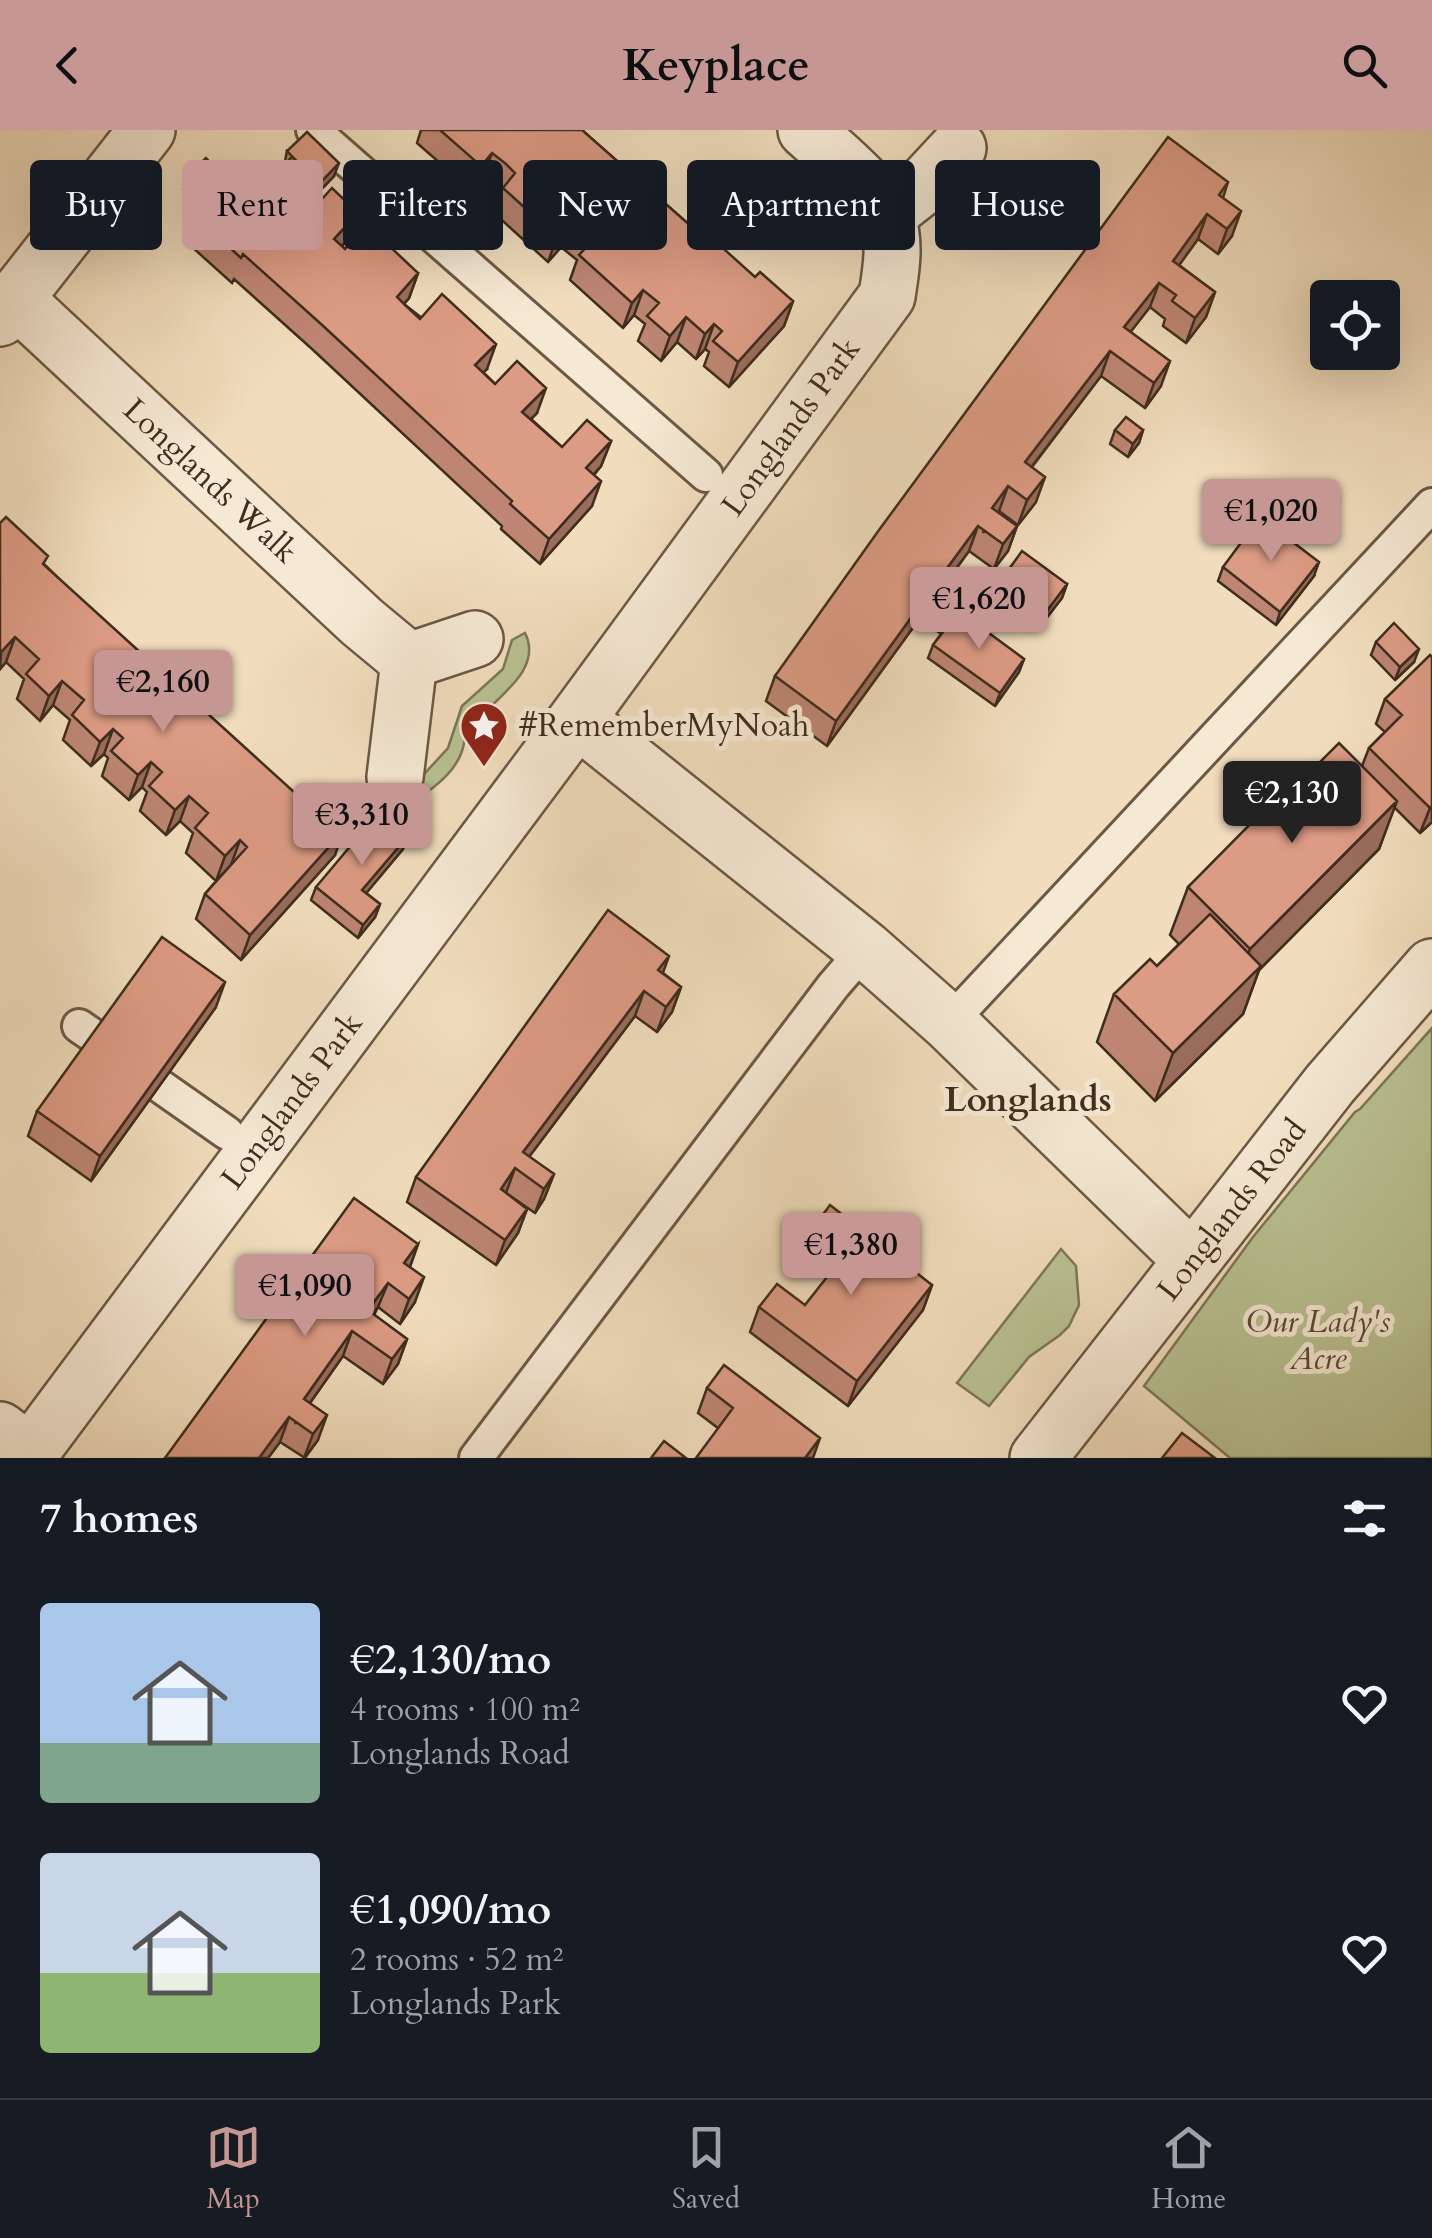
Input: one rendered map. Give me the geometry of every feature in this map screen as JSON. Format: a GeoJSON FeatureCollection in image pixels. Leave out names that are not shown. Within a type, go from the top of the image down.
{"type":"FeatureCollection","features":[{"type":"Feature","properties":{"kind":"street"},"geometry":{"type":"LineString","coordinates":[[7,308],[148,130]]}},
{"type":"Feature","properties":{"kind":"street"},"geometry":{"type":"LineString","coordinates":[[806,130],[839,160]]}},
{"type":"Feature","properties":{"kind":"street"},"geometry":{"type":"LineString","coordinates":[[915,193],[958,148]]}},
{"type":"Feature","properties":{"kind":"street","name":"Longlands Park"},"geometry":{"type":"LineString","coordinates":[[20,1447],[577,720],[887,296],[892,250]]}},
{"type":"Feature","properties":{"kind":"street","name":"Longlands Walk"},"geometry":{"type":"LineString","coordinates":[[7,308],[409,661]]}},
{"type":"Feature","properties":{"kind":"street"},"geometry":{"type":"LineString","coordinates":[[395,777],[409,661],[476,640]]}},
{"type":"Feature","properties":{"kind":"street"},"geometry":{"type":"LineString","coordinates":[[577,720],[865,949],[949,1024],[1192,1260]]}},
{"type":"Feature","properties":{"kind":"street","name":"Longlands Road"},"geometry":{"type":"LineString","coordinates":[[1038,1458],[1330,1084],[1432,967]]}},
{"type":"Feature","properties":{"kind":"lane"},"geometry":{"type":"LineString","coordinates":[[313,130],[706,476]]}},
{"type":"Feature","properties":{"kind":"lane"},"geometry":{"type":"LineString","coordinates":[[949,1024],[1432,505]]}},
{"type":"Feature","properties":{"kind":"lane"},"geometry":{"type":"LineString","coordinates":[[476,1458],[865,949]]}},
{"type":"Feature","properties":{"kind":"lane"},"geometry":{"type":"LineString","coordinates":[[160,1086],[227,1134]]}},
{"type":"Feature","properties":{"kind":"green space"},"geometry":{"type":"Polygon","coordinates":[[[525,633],[528,661],[521,673],[469,729],[456,764],[426,793],[416,783],[448,748],[462,706],[503,669],[512,640],[525,633]]]}},
{"type":"Feature","properties":{"kind":"green space","name":"Our Lady's Acre"},"geometry":{"type":"Polygon","coordinates":[[[1432,1028],[1432,1458],[1230,1458],[1144,1386],[1253,1237],[1355,1112],[1432,1028]]]}},
{"type":"Feature","properties":{"kind":"green space"},"geometry":{"type":"Polygon","coordinates":[[[1061,1249],[1076,1266],[1079,1305],[1069,1326],[1029,1357],[989,1406],[957,1383],[1061,1249]]]}},
{"type":"Feature","properties":{"kind":"building"},"geometry":{"type":"Polygon","coordinates":[[[440,130],[582,130],[616,160],[523,160],[523,206],[503,188],[515,173],[503,160],[492,153],[486,160],[474,160],[440,130]]]}},
{"type":"Feature","properties":{"kind":"building"},"geometry":{"type":"Polygon","coordinates":[[[307,132],[339,163],[323,180],[323,160],[296,160],[287,151],[307,132]]]}},
{"type":"Feature","properties":{"kind":"building"},"geometry":{"type":"Polygon","coordinates":[[[1168,137],[1228,182],[1219,195],[1241,211],[1227,229],[1207,214],[1173,261],[1215,292],[1195,318],[1172,301],[1176,295],[1159,283],[1124,327],[1170,361],[1154,383],[1110,351],[1025,462],[1045,477],[1027,500],[1008,486],[992,508],[1017,526],[1003,544],[978,526],[942,575],[966,593],[954,611],[929,593],[836,721],[775,676],[1085,250],[1100,250],[1100,229],[1168,137]]]}},
{"type":"Feature","properties":{"kind":"building"},"geometry":{"type":"Polygon","coordinates":[[[332,188],[343,199],[343,229],[334,239],[343,250],[394,250],[418,273],[397,297],[420,319],[442,294],[496,344],[475,365],[495,384],[517,361],[546,388],[522,412],[562,447],[587,420],[611,441],[586,468],[601,481],[549,539],[321,324],[243,254],[241,258],[232,250],[323,250],[323,198],[332,188]]]}},
{"type":"Feature","properties":{"kind":"building"},"geometry":{"type":"Polygon","coordinates":[[[667,205],[687,223],[687,250],[725,250],[755,277],[760,272],[793,301],[738,362],[713,341],[722,331],[714,324],[705,334],[686,317],[670,336],[647,316],[659,303],[643,290],[632,303],[579,255],[584,250],[667,250],[667,205]]]}},
{"type":"Feature","properties":{"kind":"building"},"geometry":{"type":"Polygon","coordinates":[[[1126,417],[1143,430],[1133,444],[1115,430],[1126,417]]]}},
{"type":"Feature","properties":{"kind":"building"},"geometry":{"type":"Polygon","coordinates":[[[6,517],[48,556],[43,564],[295,793],[298,790],[344,830],[250,935],[205,894],[247,847],[240,840],[225,856],[195,828],[208,813],[189,796],[175,810],[149,786],[162,772],[151,762],[138,775],[111,751],[123,738],[113,729],[100,742],[72,715],[84,700],[62,681],[49,696],[26,674],[39,659],[15,637],[1,652],[0,523],[6,517]]]}},
{"type":"Feature","properties":{"kind":"building"},"geometry":{"type":"Polygon","coordinates":[[[1260,517],[1319,562],[1280,612],[1223,567],[1260,517]]]}},
{"type":"Feature","properties":{"kind":"building"},"geometry":{"type":"Polygon","coordinates":[[[1022,551],[1067,584],[1046,612],[1001,580],[1022,551]]]}},
{"type":"Feature","properties":{"kind":"building"},"geometry":{"type":"Polygon","coordinates":[[[959,611],[1024,659],[1000,693],[933,645],[959,611]]]}},
{"type":"Feature","properties":{"kind":"building"},"geometry":{"type":"Polygon","coordinates":[[[1394,623],[1419,649],[1400,667],[1376,642],[1394,623]]]}},
{"type":"Feature","properties":{"kind":"building"},"geometry":{"type":"Polygon","coordinates":[[[1430,655],[1430,808],[1369,748],[1402,715],[1385,699],[1430,655]]]}},
{"type":"Feature","properties":{"kind":"building"},"geometry":{"type":"Polygon","coordinates":[[[1339,743],[1397,801],[1250,949],[1188,887],[1276,798],[1280,802],[1339,743]]]}},
{"type":"Feature","properties":{"kind":"building"},"geometry":{"type":"Polygon","coordinates":[[[379,812],[408,836],[362,890],[380,904],[363,925],[316,887],[379,812]]]}},
{"type":"Feature","properties":{"kind":"building"},"geometry":{"type":"Polygon","coordinates":[[[608,910],[669,956],[658,970],[681,987],[666,1007],[644,991],[523,1152],[554,1174],[544,1189],[515,1168],[501,1189],[527,1209],[505,1240],[416,1177],[608,910]]]}},
{"type":"Feature","properties":{"kind":"building"},"geometry":{"type":"Polygon","coordinates":[[[1210,914],[1261,966],[1173,1053],[1114,994],[1150,959],[1157,966],[1210,914]]]}},
{"type":"Feature","properties":{"kind":"building"},"geometry":{"type":"Polygon","coordinates":[[[162,937],[225,982],[100,1156],[37,1111],[162,937]]]}},
{"type":"Feature","properties":{"kind":"building"},"geometry":{"type":"Polygon","coordinates":[[[354,1198],[418,1244],[404,1263],[424,1277],[409,1299],[388,1283],[368,1310],[407,1339],[392,1359],[352,1331],[304,1399],[327,1415],[313,1434],[289,1417],[259,1458],[165,1458],[354,1198]]]}},
{"type":"Feature","properties":{"kind":"building"},"geometry":{"type":"Polygon","coordinates":[[[830,1205],[932,1285],[857,1381],[759,1307],[777,1284],[805,1305],[842,1258],[810,1232],[830,1205]]]}},
{"type":"Feature","properties":{"kind":"building"},"geometry":{"type":"Polygon","coordinates":[[[724,1365],[820,1438],[805,1458],[696,1458],[733,1408],[707,1388],[724,1365]]]}},
{"type":"Feature","properties":{"kind":"building"},"geometry":{"type":"Polygon","coordinates":[[[1182,1433],[1215,1458],[1162,1458],[1182,1433]]]}},
{"type":"Feature","properties":{"kind":"building"},"geometry":{"type":"Polygon","coordinates":[[[664,1441],[686,1458],[651,1458],[664,1441]]]}},
{"type":"Feature","properties":{"kind":"place","name":"#RememberMyNoah"},"geometry":{"type":"Point","coordinates":[484,768]}},
{"type":"Feature","properties":{"kind":"district","name":"Longlands"},"geometry":{"type":"Point","coordinates":[1028,1100]}}]}
